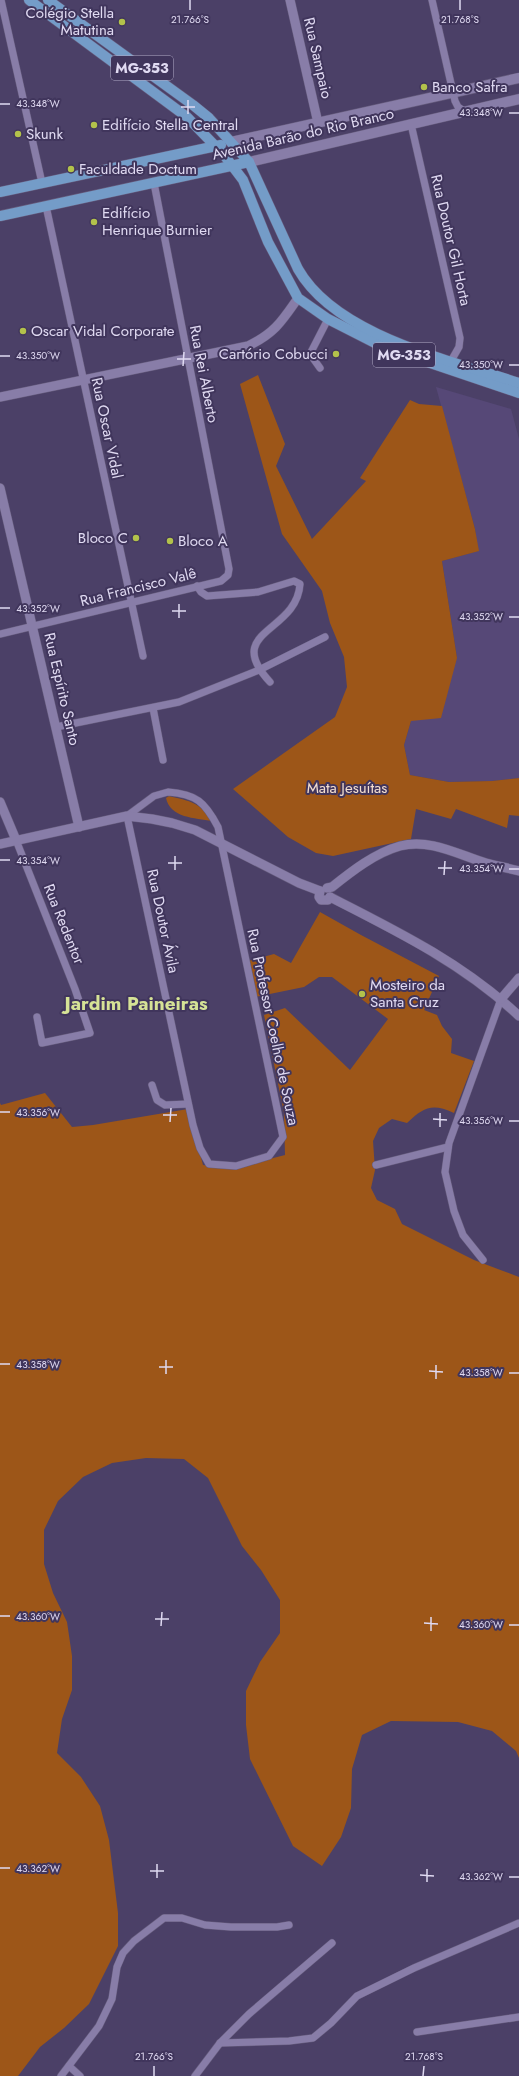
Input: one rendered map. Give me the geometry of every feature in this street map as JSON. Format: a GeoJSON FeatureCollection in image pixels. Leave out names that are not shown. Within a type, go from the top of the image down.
{"type":"FeatureCollection","features":[{"type":"Feature","properties":{"kind":"main road"},"geometry":{"type":"LineString","coordinates":[[29,0],[187,117],[216,146],[233,166]]}},
{"type":"Feature","properties":{"kind":"main road","name":"MG-353"},"geometry":{"type":"LineString","coordinates":[[48,0],[209,118],[249,162],[304,280],[326,303],[362,326],[383,337],[519,383]]}},
{"type":"Feature","properties":{"kind":"main road","name":"Avenida Barão do Rio Branco"},"geometry":{"type":"LineString","coordinates":[[0,192],[216,146],[519,78]]}},
{"type":"Feature","properties":{"kind":"main road","name":"Avenida Barão do Rio Branco"},"geometry":{"type":"LineString","coordinates":[[0,216],[233,166],[519,99]]}},
{"type":"Feature","properties":{"kind":"main road"},"geometry":{"type":"LineString","coordinates":[[201,131],[201,149]]}},
{"type":"Feature","properties":{"kind":"main road","name":"MG-353"},"geometry":{"type":"LineString","coordinates":[[233,166],[243,180],[268,242],[298,298],[328,319],[383,347],[519,393]]}},
{"type":"Feature","properties":{"kind":"main road"},"geometry":{"type":"LineString","coordinates":[[298,298],[308,297],[352,324],[362,326]]}},
{"type":"Feature","properties":{"kind":"street"},"geometry":{"type":"LineString","coordinates":[[1,0],[42,183]]}},
{"type":"Feature","properties":{"kind":"street","name":"Rua Sampaio"},"geometry":{"type":"LineString","coordinates":[[290,0],[318,123]]}},
{"type":"Feature","properties":{"kind":"street"},"geometry":{"type":"LineString","coordinates":[[432,0],[453,93],[458,107],[464,111]]}},
{"type":"Feature","properties":{"kind":"street","name":"Rua Doutor Gil Horta"},"geometry":{"type":"LineString","coordinates":[[411,124],[460,338],[459,347],[451,361]]}},
{"type":"Feature","properties":{"kind":"street","name":"Rua Rei Alberto"},"geometry":{"type":"LineString","coordinates":[[154,183],[229,569]]}},
{"type":"Feature","properties":{"kind":"street","name":"Rua Oscar Vidal"},"geometry":{"type":"LineString","coordinates":[[46,206],[142,656]]}},
{"type":"Feature","properties":{"kind":"street"},"geometry":{"type":"LineString","coordinates":[[0,396],[188,357],[235,350],[262,339],[277,328],[298,298]]}},
{"type":"Feature","properties":{"kind":"street"},"geometry":{"type":"LineString","coordinates":[[320,368],[310,354],[328,319]]}},
{"type":"Feature","properties":{"kind":"street","name":"Rua Espírito Santo"},"geometry":{"type":"LineString","coordinates":[[1,493],[79,827]]}},
{"type":"Feature","properties":{"kind":"street","name":"Rua Francisco Valê"},"geometry":{"type":"LineString","coordinates":[[0,634],[221,581],[228,575],[229,569]]}},
{"type":"Feature","properties":{"kind":"street"},"geometry":{"type":"LineString","coordinates":[[197,586],[201,592],[207,596],[258,592],[294,581],[300,584],[297,596],[291,607],[280,621],[257,641],[253,652],[254,661],[259,670],[270,682]]}},
{"type":"Feature","properties":{"kind":"street"},"geometry":{"type":"LineString","coordinates":[[56,727],[153,708],[202,695],[259,670],[325,638]]}},
{"type":"Feature","properties":{"kind":"street"},"geometry":{"type":"LineString","coordinates":[[153,708],[163,760]]}},
{"type":"Feature","properties":{"kind":"street"},"geometry":{"type":"LineString","coordinates":[[127,816],[154,796],[168,792],[184,793],[197,799],[209,810],[218,826],[221,844]]}},
{"type":"Feature","properties":{"kind":"street","name":"Rua Redentor"},"geometry":{"type":"LineString","coordinates":[[0,802],[75,989],[90,1033],[42,1043],[37,1017]]}},
{"type":"Feature","properties":{"kind":"street"},"geometry":{"type":"LineString","coordinates":[[0,844],[127,816],[172,823],[195,830],[299,883],[331,892],[330,897],[441,955],[501,999],[519,1016]]}},
{"type":"Feature","properties":{"kind":"street","name":"Rua Doutor Ávila"},"geometry":{"type":"LineString","coordinates":[[127,816],[193,1125]]}},
{"type":"Feature","properties":{"kind":"street","name":"Rua Professor Coelho de Souza"},"geometry":{"type":"LineString","coordinates":[[193,1125],[200,1148],[209,1164],[236,1166],[269,1156],[284,1137],[221,844]]}},
{"type":"Feature","properties":{"kind":"street"},"geometry":{"type":"LineString","coordinates":[[323,889],[332,887],[363,864],[388,850],[412,844],[433,845],[487,863],[519,871]]}},
{"type":"Feature","properties":{"kind":"street"},"geometry":{"type":"LineString","coordinates":[[483,1260],[463,1235],[454,1211],[445,1172],[448,1147],[501,999],[519,978]]}},
{"type":"Feature","properties":{"kind":"street"},"geometry":{"type":"LineString","coordinates":[[152,1085],[157,1100],[165,1105],[188,1104]]}},
{"type":"Feature","properties":{"kind":"street"},"geometry":{"type":"LineString","coordinates":[[376,1165],[448,1147]]}},
{"type":"Feature","properties":{"kind":"street"},"geometry":{"type":"LineString","coordinates":[[61,2076],[80,2048],[99,2026],[112,1999],[117,1967],[123,1953],[134,1941],[164,1918],[182,1918],[205,1925],[277,1927],[289,1925]]}},
{"type":"Feature","properties":{"kind":"street"},"geometry":{"type":"LineString","coordinates":[[220,2043],[289,2042],[313,2038],[331,2023],[357,1996],[414,1968],[519,1923]]}},
{"type":"Feature","properties":{"kind":"street"},"geometry":{"type":"LineString","coordinates":[[195,2076],[220,2043],[249,2014],[332,1943]]}},
{"type":"Feature","properties":{"kind":"street"},"geometry":{"type":"LineString","coordinates":[[417,2032],[519,2017]]}},
{"type":"Feature","properties":{"kind":"street"},"geometry":{"type":"LineString","coordinates":[[69,2066],[80,2076]]}},
{"type":"Feature","properties":{"kind":"shaded area"},"geometry":{"type":"Polygon","coordinates":[[[436,387],[511,409],[519,439],[519,778],[492,781],[449,782],[410,775],[404,745],[411,721],[457,658],[442,561],[478,551],[475,529],[436,387]]]}},
{"type":"Feature","properties":{"kind":"green space","name":"Mata Jesuítas"},"geometry":{"type":"Polygon","coordinates":[[[258,375],[285,444],[276,466],[312,539],[366,481],[360,478],[410,400],[419,404],[442,406],[475,529],[479,551],[442,561],[457,658],[441,718],[411,721],[404,745],[410,775],[449,782],[492,781],[519,778],[519,816],[509,815],[507,828],[456,809],[451,819],[416,809],[411,839],[333,856],[316,853],[288,837],[233,789],[335,717],[347,687],[344,657],[330,623],[322,591],[282,534],[240,384],[258,375]]]}},
{"type":"Feature","properties":{"kind":"green space"},"geometry":{"type":"Polygon","coordinates":[[[169,796],[194,803],[208,815],[212,821],[191,818],[172,810],[168,805],[166,798],[169,796]]]}},
{"type":"Feature","properties":{"kind":"green space"},"geometry":{"type":"Polygon","coordinates":[[[320,912],[439,976],[424,1010],[437,1015],[442,1026],[452,1039],[451,1053],[474,1061],[454,1113],[440,1108],[429,1108],[418,1113],[407,1123],[392,1119],[379,1128],[373,1141],[375,1170],[371,1188],[377,1200],[395,1209],[402,1224],[474,1260],[519,1277],[519,1758],[516,1751],[492,1731],[458,1722],[391,1721],[362,1735],[352,1769],[351,1808],[341,1837],[322,1866],[293,1846],[250,1759],[246,1725],[246,1691],[260,1662],[280,1633],[280,1600],[261,1570],[242,1546],[208,1478],[184,1459],[146,1458],[112,1463],[83,1477],[58,1501],[44,1530],[44,1564],[53,1593],[67,1622],[72,1656],[72,1690],[62,1719],[57,1753],[81,1777],[100,1806],[109,1840],[118,1913],[118,1946],[89,2004],[64,2028],[40,2047],[18,2076],[0,2076],[0,1103],[1,1105],[45,1093],[72,1127],[93,1125],[188,1109],[203,1165],[234,1168],[285,1155],[284,1113],[264,1015],[285,1008],[350,1070],[388,1019],[332,977],[319,977],[304,987],[255,997],[248,961],[274,954],[291,963],[320,912]]]}},
{"type":"Feature","properties":{"kind":"place","name":"Colégio Stella Matutina"},"geometry":{"type":"Point","coordinates":[122,22]}},
{"type":"Feature","properties":{"kind":"place","name":"Banco Safra"},"geometry":{"type":"Point","coordinates":[424,87]}},
{"type":"Feature","properties":{"kind":"place","name":"Edifício Stella Central"},"geometry":{"type":"Point","coordinates":[94,125]}},
{"type":"Feature","properties":{"kind":"place","name":"Skunk"},"geometry":{"type":"Point","coordinates":[18,134]}},
{"type":"Feature","properties":{"kind":"place","name":"Faculdade Doctum"},"geometry":{"type":"Point","coordinates":[71,169]}},
{"type":"Feature","properties":{"kind":"place","name":"Edifício Henrique Burnier"},"geometry":{"type":"Point","coordinates":[94,222]}},
{"type":"Feature","properties":{"kind":"place","name":"Oscar Vidal Corporate"},"geometry":{"type":"Point","coordinates":[23,331]}},
{"type":"Feature","properties":{"kind":"place","name":"Cartório Cobucci"},"geometry":{"type":"Point","coordinates":[336,354]}},
{"type":"Feature","properties":{"kind":"place","name":"Bloco C"},"geometry":{"type":"Point","coordinates":[136,538]}},
{"type":"Feature","properties":{"kind":"place","name":"Bloco A"},"geometry":{"type":"Point","coordinates":[170,541]}},
{"type":"Feature","properties":{"kind":"place","name":"Mosteiro da Santa Cruz"},"geometry":{"type":"Point","coordinates":[362,994]}},
{"type":"Feature","properties":{"kind":"district","name":"Jardim Paineiras"},"geometry":{"type":"Point","coordinates":[136,1003]}}]}
